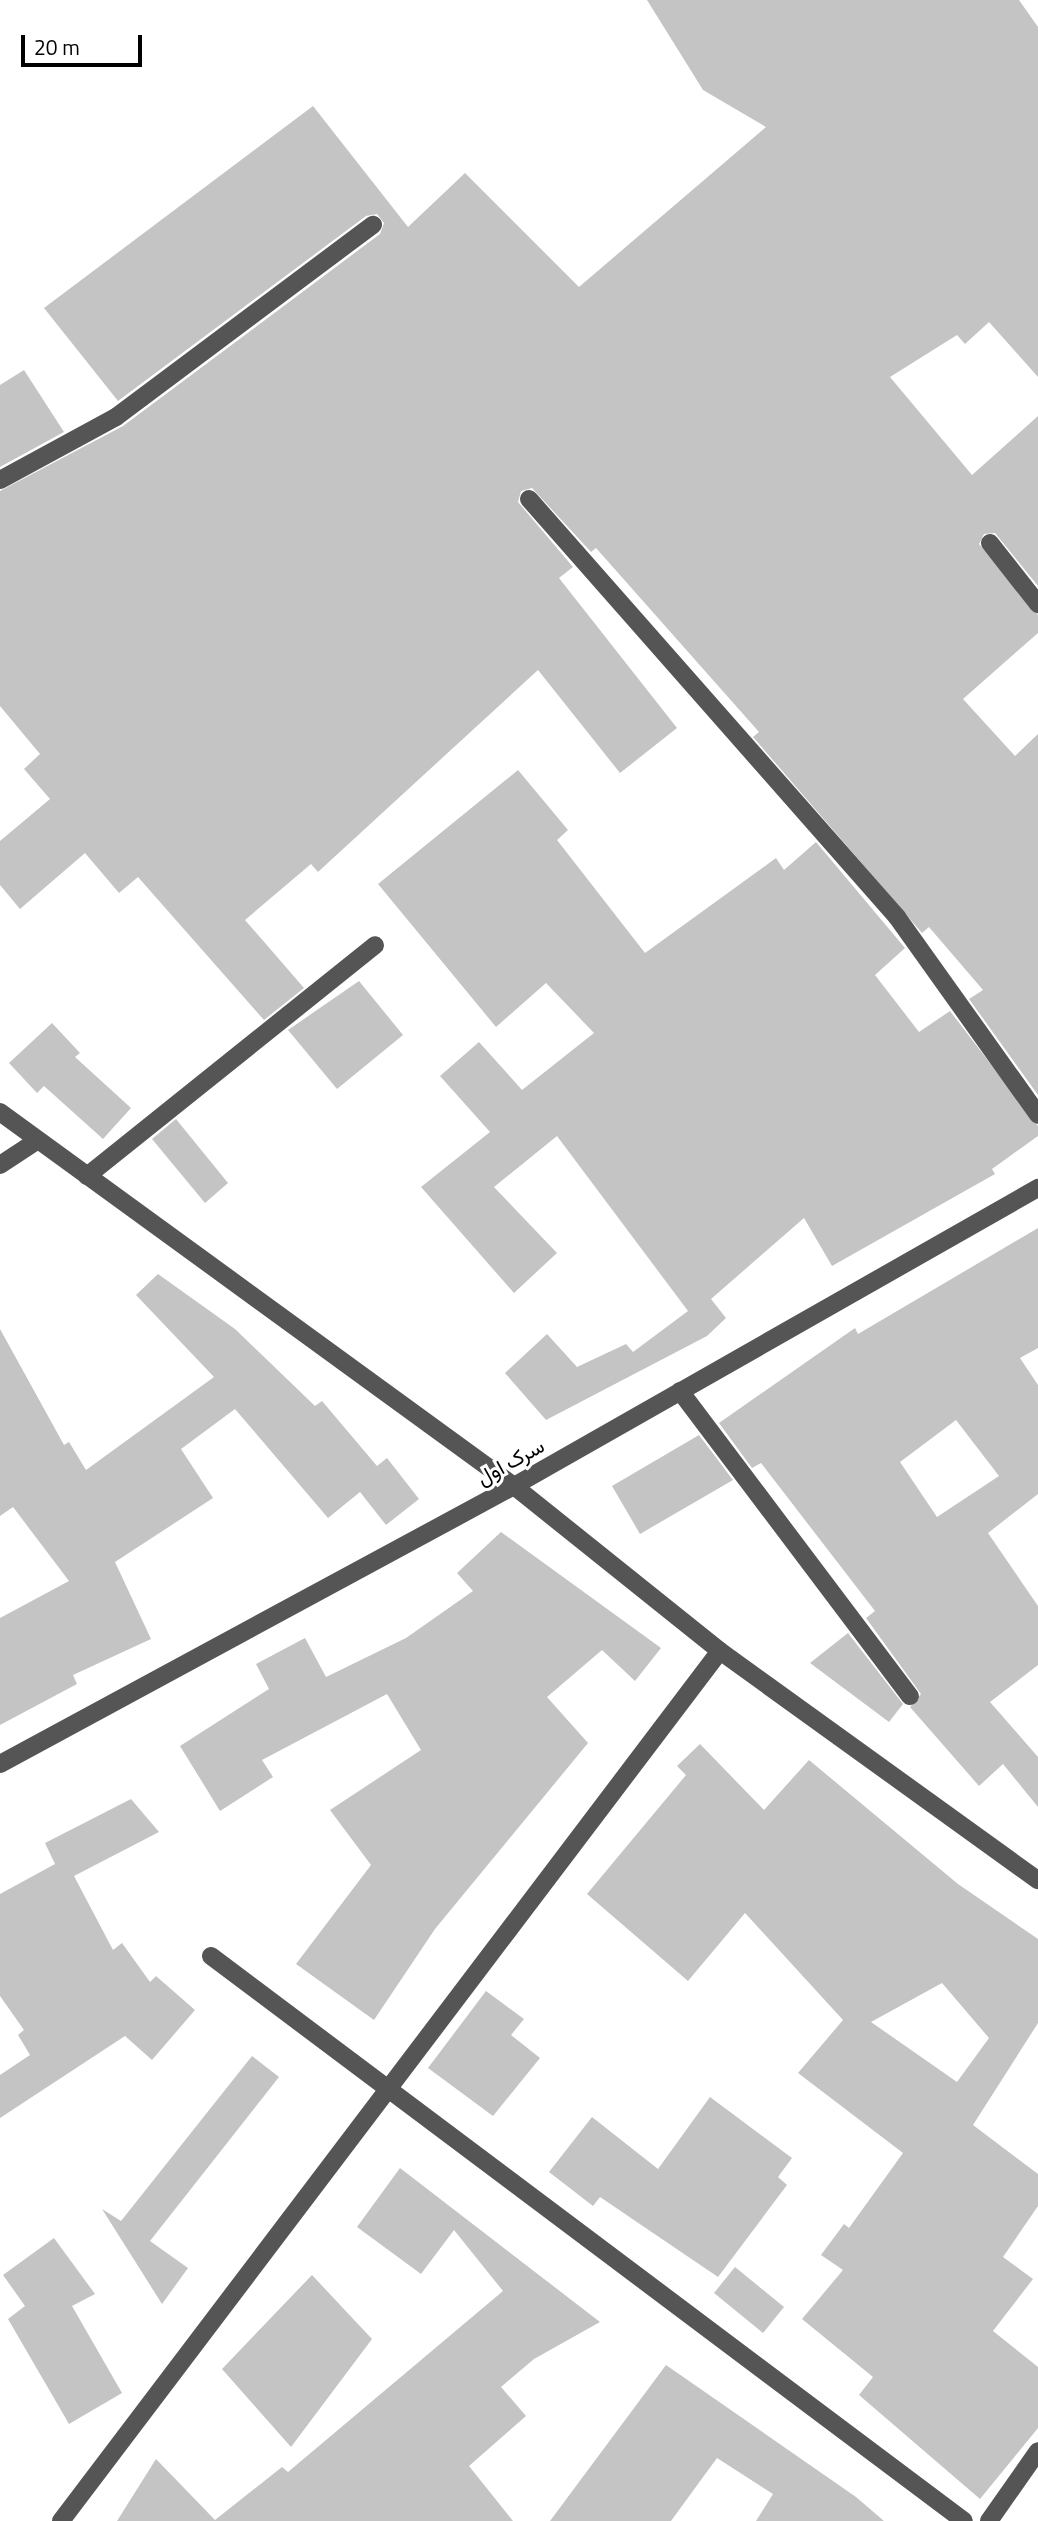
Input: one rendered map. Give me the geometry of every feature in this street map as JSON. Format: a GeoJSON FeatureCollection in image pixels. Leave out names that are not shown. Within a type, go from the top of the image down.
{"type":"FeatureCollection","features":[{"type":"Feature","properties":{"kind":"street"},"geometry":{"type":"LineString","coordinates":[[0,480],[116,417],[373,225]]}},
{"type":"Feature","properties":{"kind":"street"},"geometry":{"type":"LineString","coordinates":[[529,499],[897,917],[1038,1115]]}},
{"type":"Feature","properties":{"kind":"street"},"geometry":{"type":"LineString","coordinates":[[990,543],[1038,604]]}},
{"type":"Feature","properties":{"kind":"street"},"geometry":{"type":"LineString","coordinates":[[87,1176],[375,945]]}},
{"type":"Feature","properties":{"kind":"street"},"geometry":{"type":"LineString","coordinates":[[0,1112],[514,1486],[720,1651],[1038,1880]]}},
{"type":"Feature","properties":{"kind":"street"},"geometry":{"type":"LineString","coordinates":[[0,1165],[38,1140]]}},
{"type":"Feature","properties":{"kind":"street","name":"سرک اول"},"geometry":{"type":"LineString","coordinates":[[1,1761],[514,1486],[1038,1188]]}},
{"type":"Feature","properties":{"kind":"street"},"geometry":{"type":"LineString","coordinates":[[680,1391],[911,1696]]}},
{"type":"Feature","properties":{"kind":"street"},"geometry":{"type":"LineString","coordinates":[[61,2521],[720,1651]]}},
{"type":"Feature","properties":{"kind":"street"},"geometry":{"type":"LineString","coordinates":[[211,1956],[391,2085],[964,2521]]}},
{"type":"Feature","properties":{"kind":"street"},"geometry":{"type":"LineString","coordinates":[[989,2521],[1038,2451]]}},
{"type":"Feature","properties":{"kind":"building"},"geometry":{"type":"Polygon","coordinates":[[[647,0],[1019,0],[1038,27],[1038,377],[989,322],[965,344],[957,335],[890,377],[972,475],[1038,416],[1038,586],[995,533],[984,534],[979,544],[1038,615],[1038,633],[963,699],[1015,756],[1038,734],[1038,1095],[969,999],[983,990],[929,927],[922,933],[753,737],[759,732],[596,548],[591,552],[532,488],[521,491],[518,502],[573,567],[559,578],[677,728],[620,773],[538,670],[318,872],[311,864],[245,920],[304,988],[264,1020],[138,877],[119,893],[85,853],[20,909],[0,885],[0,841],[50,799],[24,769],[40,754],[0,706],[0,491],[123,426],[380,234],[384,223],[377,214],[366,216],[118,401],[44,308],[313,106],[408,227],[465,173],[579,287],[766,127],[703,90],[647,0]]]}},
{"type":"Feature","properties":{"kind":"building"},"geometry":{"type":"Polygon","coordinates":[[[24,370],[64,432],[0,467],[0,385],[24,370]]]}},
{"type":"Feature","properties":{"kind":"building"},"geometry":{"type":"Polygon","coordinates":[[[518,770],[568,830],[557,840],[645,953],[776,858],[784,870],[816,842],[905,948],[875,975],[919,1032],[950,1011],[1038,1126],[1038,1136],[992,1169],[995,1174],[832,1266],[804,1218],[711,1299],[726,1318],[707,1336],[546,1420],[505,1373],[547,1334],[577,1367],[626,1344],[633,1352],[688,1311],[557,1136],[494,1187],[557,1253],[514,1293],[421,1187],[490,1132],[440,1076],[479,1042],[522,1090],[594,1033],[546,983],[496,1027],[378,884],[518,770]]]}},
{"type":"Feature","properties":{"kind":"building"},"geometry":{"type":"Polygon","coordinates":[[[359,981],[403,1035],[337,1089],[288,1030],[359,981]]]}},
{"type":"Feature","properties":{"kind":"building"},"geometry":{"type":"Polygon","coordinates":[[[52,1023],[80,1053],[75,1057],[131,1108],[103,1139],[44,1086],[37,1093],[9,1063],[52,1023]]]}},
{"type":"Feature","properties":{"kind":"building"},"geometry":{"type":"Polygon","coordinates":[[[176,1119],[228,1183],[205,1203],[152,1139],[176,1119]]]}},
{"type":"Feature","properties":{"kind":"building"},"geometry":{"type":"Polygon","coordinates":[[[1038,1228],[1038,1348],[1020,1358],[1038,1385],[1038,1494],[988,1533],[1038,1606],[1038,1665],[990,1702],[1038,1757],[1038,1807],[1003,1764],[979,1786],[910,1707],[921,1694],[866,1618],[875,1611],[761,1463],[752,1468],[719,1423],[855,1328],[858,1334],[1038,1228]],[[956,1420],[900,1462],[937,1517],[999,1476],[956,1420]]]}},
{"type":"Feature","properties":{"kind":"building"},"geometry":{"type":"Polygon","coordinates":[[[158,1274],[235,1329],[315,1406],[322,1401],[377,1466],[387,1458],[419,1499],[386,1525],[360,1492],[328,1518],[235,1409],[181,1449],[213,1498],[115,1562],[151,1639],[73,1675],[77,1684],[0,1725],[0,1618],[69,1581],[13,1507],[0,1516],[0,1329],[64,1445],[69,1442],[86,1470],[214,1377],[136,1295],[158,1274]]]}},
{"type":"Feature","properties":{"kind":"building"},"geometry":{"type":"Polygon","coordinates":[[[699,1435],[733,1480],[640,1534],[612,1486],[699,1435]]]}},
{"type":"Feature","properties":{"kind":"building"},"geometry":{"type":"Polygon","coordinates":[[[501,1532],[661,1648],[635,1681],[602,1650],[547,1697],[588,1743],[435,1929],[374,2020],[296,1964],[371,1865],[330,1810],[421,1750],[387,1694],[262,1760],[273,1777],[220,1811],[180,1746],[269,1689],[256,1664],[305,1638],[326,1677],[406,1638],[473,1591],[457,1573],[501,1532]]]}},
{"type":"Feature","properties":{"kind":"building"},"geometry":{"type":"Polygon","coordinates":[[[848,1633],[903,1704],[889,1722],[810,1663],[848,1633]]]}},
{"type":"Feature","properties":{"kind":"building"},"geometry":{"type":"Polygon","coordinates":[[[700,1744],[764,1810],[809,1760],[958,1884],[1038,1939],[1038,2023],[973,2125],[1038,2174],[1038,2206],[1003,2257],[1033,2279],[993,2331],[1038,2367],[1038,2428],[980,2499],[859,2395],[873,2377],[802,2319],[843,2270],[821,2255],[844,2224],[849,2228],[903,2153],[798,2073],[843,2020],[745,1913],[688,1981],[587,1894],[686,1775],[677,1766],[700,1744]],[[942,1983],[871,2022],[957,2082],[989,2038],[942,1983]]]}},
{"type":"Feature","properties":{"kind":"building"},"geometry":{"type":"Polygon","coordinates":[[[131,1799],[159,1832],[74,1876],[113,1950],[122,1943],[150,1982],[156,1976],[195,2010],[152,2060],[125,2036],[0,2118],[0,2075],[30,2055],[18,2035],[24,2030],[0,1996],[0,1894],[55,1864],[45,1843],[131,1799]]]}},
{"type":"Feature","properties":{"kind":"building"},"geometry":{"type":"Polygon","coordinates":[[[486,1991],[524,2019],[511,2035],[540,2058],[493,2116],[428,2068],[486,1991]]]}},
{"type":"Feature","properties":{"kind":"building"},"geometry":{"type":"Polygon","coordinates":[[[252,2056],[279,2077],[150,2241],[188,2268],[162,2304],[102,2209],[121,2221],[252,2056]]]}},
{"type":"Feature","properties":{"kind":"building"},"geometry":{"type":"Polygon","coordinates":[[[710,2097],[792,2158],[778,2177],[787,2185],[718,2277],[600,2197],[593,2206],[549,2172],[592,2117],[658,2169],[710,2097]]]}},
{"type":"Feature","properties":{"kind":"building"},"geometry":{"type":"Polygon","coordinates":[[[400,2168],[600,2322],[534,2359],[501,2387],[526,2416],[469,2466],[513,2521],[117,2521],[156,2459],[215,2520],[282,2467],[288,2472],[503,2291],[454,2230],[421,2274],[357,2227],[400,2168]]]}},
{"type":"Feature","properties":{"kind":"building"},"geometry":{"type":"Polygon","coordinates":[[[54,2238],[95,2294],[72,2306],[122,2393],[69,2424],[8,2319],[25,2306],[3,2275],[54,2238]]]}},
{"type":"Feature","properties":{"kind":"building"},"geometry":{"type":"Polygon","coordinates":[[[735,2267],[784,2307],[763,2333],[714,2293],[735,2267]]]}},
{"type":"Feature","properties":{"kind":"building"},"geometry":{"type":"Polygon","coordinates":[[[312,2275],[372,2339],[291,2447],[222,2369],[312,2275]]]}},
{"type":"Feature","properties":{"kind":"building"},"geometry":{"type":"Polygon","coordinates":[[[666,2365],[856,2497],[884,2521],[756,2521],[773,2494],[717,2458],[671,2521],[550,2521],[666,2365]]]}}]}
